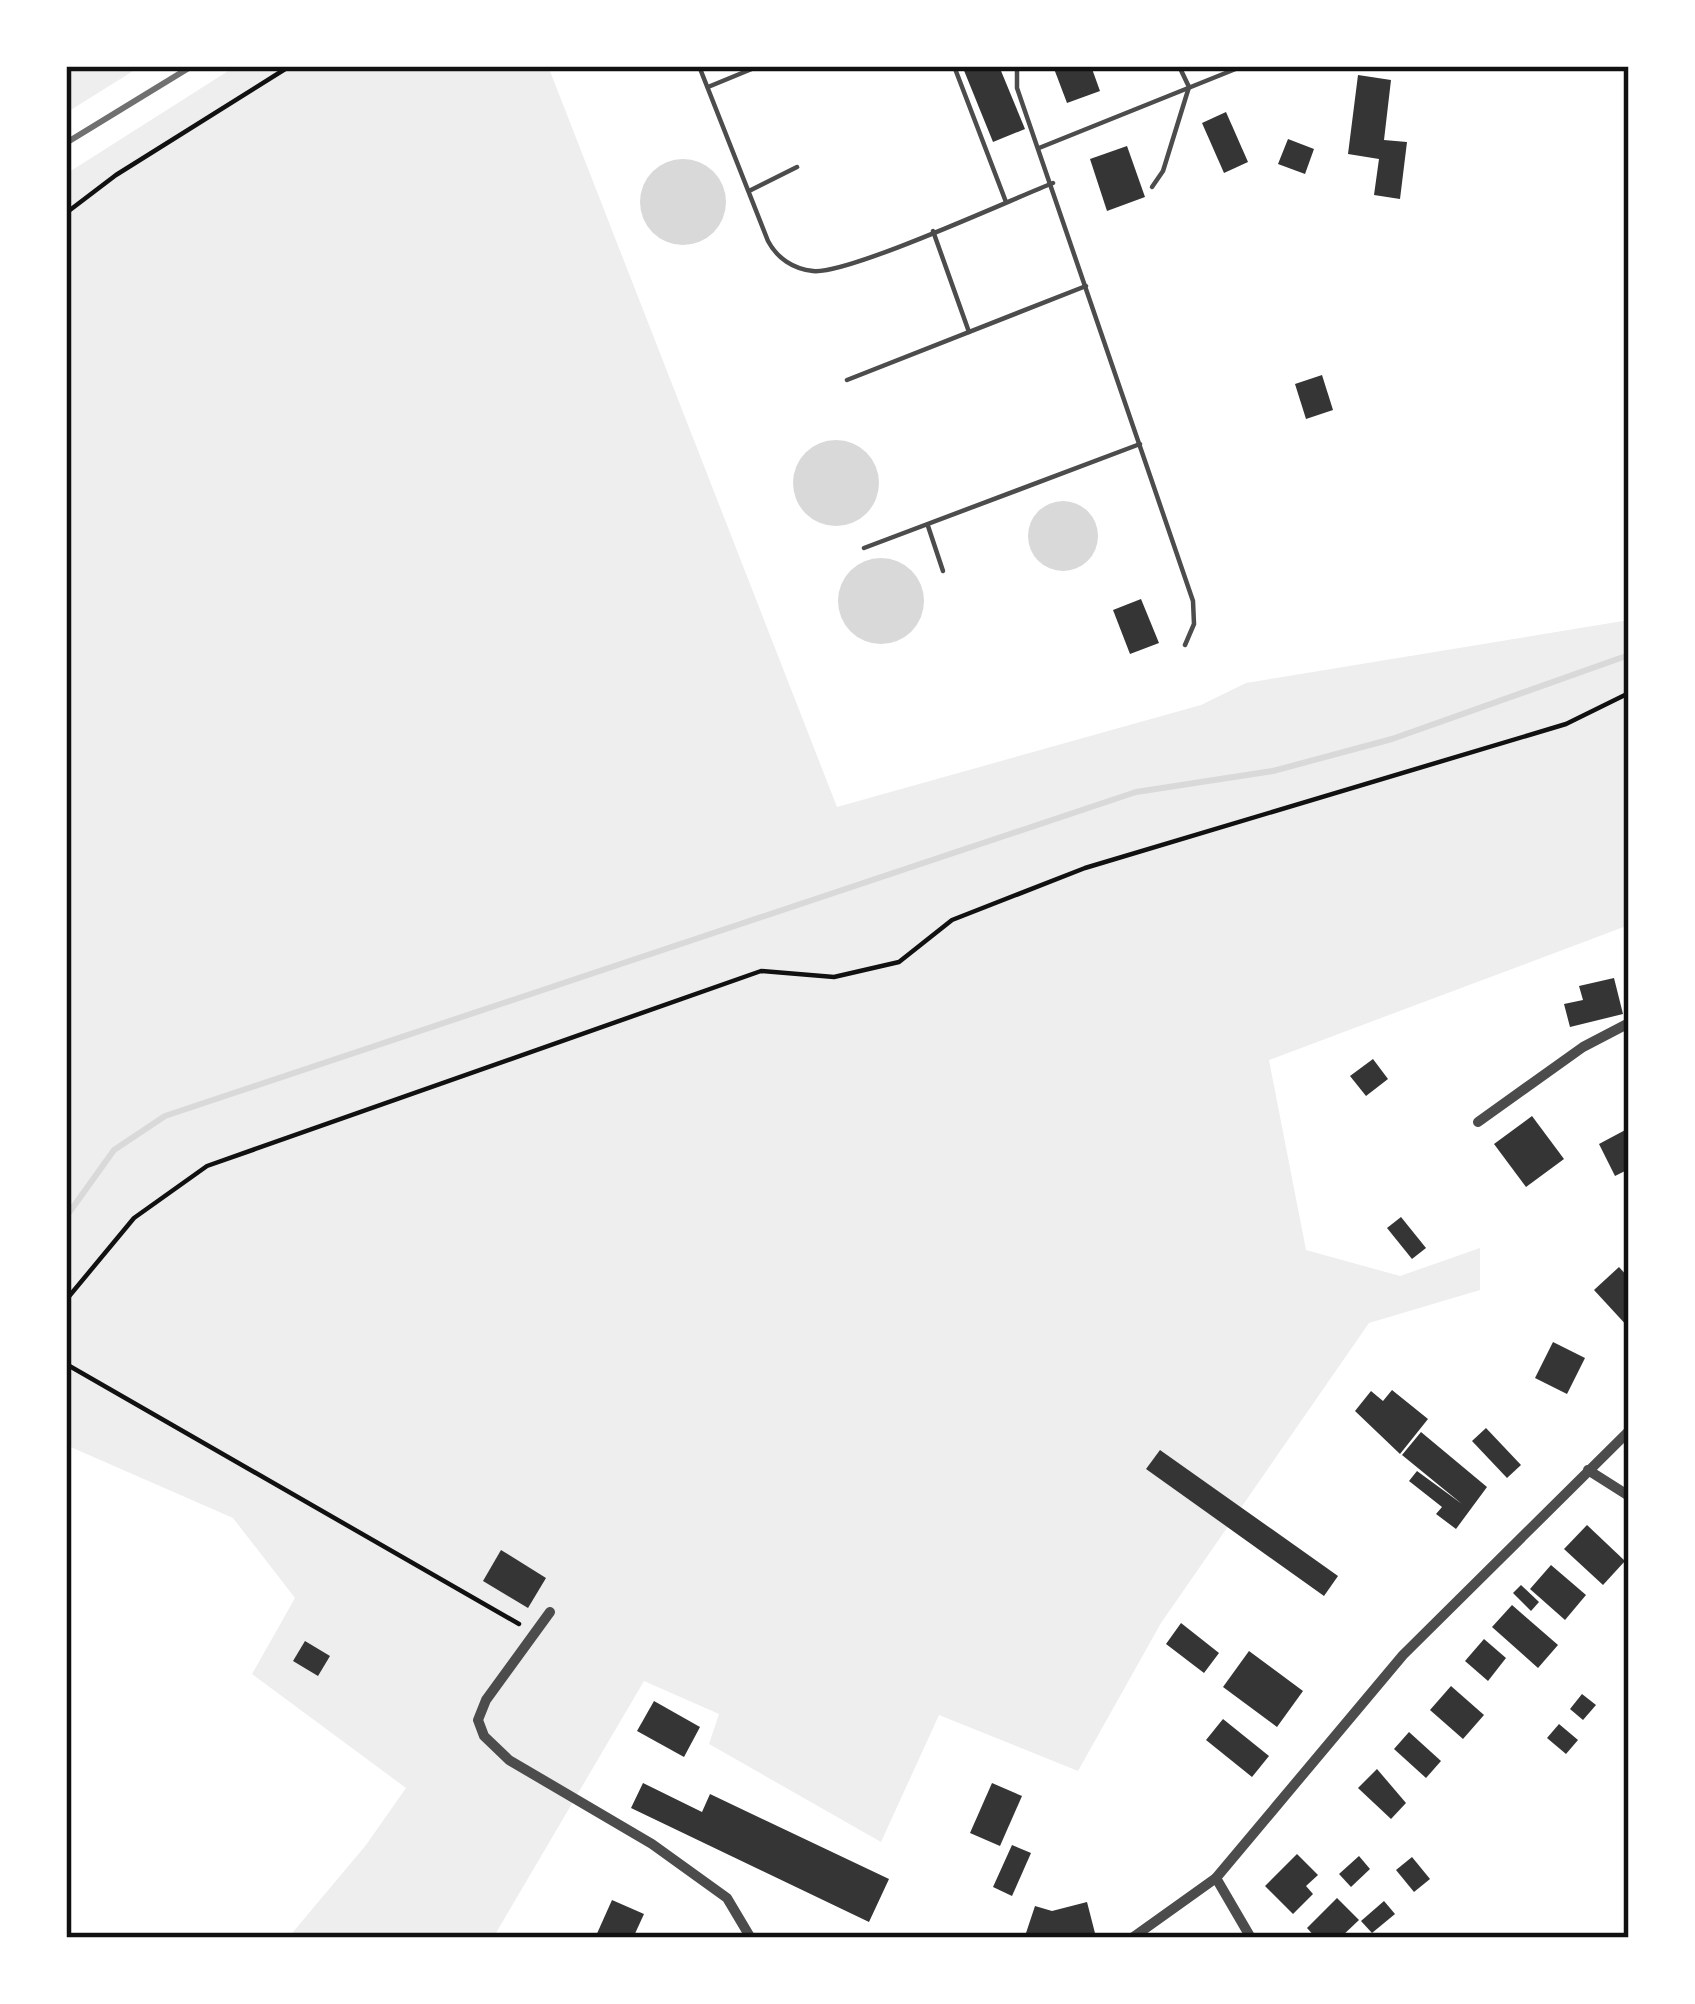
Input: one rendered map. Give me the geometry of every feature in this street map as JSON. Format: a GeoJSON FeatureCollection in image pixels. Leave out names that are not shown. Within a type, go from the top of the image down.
{"type":"FeatureCollection","features":[{"type":"Feature","properties":{"kind":"street"},"geometry":{"type":"LineString","coordinates":[[1478,1122],[1583,1047],[1629,1023]]}},
{"type":"Feature","properties":{"kind":"street"},"geometry":{"type":"LineString","coordinates":[[1132,1938],[1216,1878],[1403,1655],[1629,1431]]}},
{"type":"Feature","properties":{"kind":"street"},"geometry":{"type":"LineString","coordinates":[[1588,1470],[1629,1496]]}},
{"type":"Feature","properties":{"kind":"street"},"geometry":{"type":"LineString","coordinates":[[550,1612],[485,1700],[478,1720],[484,1736],[508,1760],[652,1844],[727,1898],[755,1937]]}},
{"type":"Feature","properties":{"kind":"street"},"geometry":{"type":"LineString","coordinates":[[1216,1878],[1251,1938]]}},
{"type":"Feature","properties":{"kind":"street"},"geometry":{"type":"LineString","coordinates":[[736,1938],[755,1937]]}},
{"type":"Feature","properties":{"kind":"lane"},"geometry":{"type":"LineString","coordinates":[[699,66],[774,252],[811,272],[839,268],[1053,183]]}},
{"type":"Feature","properties":{"kind":"lane"},"geometry":{"type":"LineString","coordinates":[[708,87],[759,66]]}},
{"type":"Feature","properties":{"kind":"lane"},"geometry":{"type":"LineString","coordinates":[[954,66],[1006,202]]}},
{"type":"Feature","properties":{"kind":"lane"},"geometry":{"type":"LineString","coordinates":[[1017,66],[1017,88],[1193,602],[1194,624],[1185,645]]}},
{"type":"Feature","properties":{"kind":"lane"},"geometry":{"type":"LineString","coordinates":[[1152,187],[1163,171],[1190,88],[1179,66]]}},
{"type":"Feature","properties":{"kind":"lane"},"geometry":{"type":"LineString","coordinates":[[1040,148],[1243,66]]}},
{"type":"Feature","properties":{"kind":"lane"},"geometry":{"type":"LineString","coordinates":[[1629,81],[1629,93]]}},
{"type":"Feature","properties":{"kind":"lane"},"geometry":{"type":"LineString","coordinates":[[749,191],[797,167]]}},
{"type":"Feature","properties":{"kind":"lane"},"geometry":{"type":"LineString","coordinates":[[933,231],[969,332]]}},
{"type":"Feature","properties":{"kind":"lane"},"geometry":{"type":"LineString","coordinates":[[847,380],[1086,286]]}},
{"type":"Feature","properties":{"kind":"lane"},"geometry":{"type":"LineString","coordinates":[[864,548],[1140,444]]}},
{"type":"Feature","properties":{"kind":"lane"},"geometry":{"type":"LineString","coordinates":[[927,524],[943,572]]}},
{"type":"Feature","properties":{"kind":"path"},"geometry":{"type":"LineString","coordinates":[[66,213],[116,175],[290,66]]}},
{"type":"Feature","properties":{"kind":"path"},"geometry":{"type":"LineString","coordinates":[[66,1300],[134,1218],[207,1166],[761,971],[834,976],[899,962],[952,920],[1085,868],[1566,724],[1629,693]]}},
{"type":"Feature","properties":{"kind":"path"},"geometry":{"type":"LineString","coordinates":[[66,1364],[534,1633]]}},
{"type":"Feature","properties":{"kind":"shaded area"},"geometry":{"type":"Polygon","coordinates":[[[66,66],[141,66],[66,113],[66,66]]]}},
{"type":"Feature","properties":{"kind":"shaded area"},"geometry":{"type":"Polygon","coordinates":[[[236,66],[548,66],[837,807],[1201,705],[1246,683],[1629,620],[1629,925],[1269,1060],[1306,1250],[1400,1276],[1480,1248],[1480,1290],[1369,1323],[1161,1623],[1078,1771],[939,1715],[881,1842],[709,1744],[719,1714],[644,1681],[493,1938],[288,1938],[366,1845],[406,1788],[252,1674],[295,1598],[233,1518],[66,1445],[66,174],[236,66]]]}},
{"type":"Feature","properties":{"kind":"shaded area"},"geometry":{"type":"Polygon","coordinates":[[[683,159],[714,171],[726,202],[714,233],[683,245],[652,233],[640,202],[652,171],[683,159]]]}},
{"type":"Feature","properties":{"kind":"shaded area"},"geometry":{"type":"Polygon","coordinates":[[[836,440],[867,452],[879,483],[867,514],[836,526],[805,514],[793,483],[805,452],[836,440]]]}},
{"type":"Feature","properties":{"kind":"shaded area"},"geometry":{"type":"Polygon","coordinates":[[[1063,501],[1088,511],[1098,536],[1088,561],[1063,571],[1038,561],[1028,536],[1038,511],[1063,501]]]}},
{"type":"Feature","properties":{"kind":"shaded area"},"geometry":{"type":"Polygon","coordinates":[[[881,558],[912,570],[924,601],[912,632],[881,644],[850,632],[838,601],[850,570],[881,558]]]}},
{"type":"Feature","properties":{"kind":"building"},"geometry":{"type":"Polygon","coordinates":[[[999,66],[1025,129],[993,142],[963,68],[999,66]]]}},
{"type":"Feature","properties":{"kind":"building"},"geometry":{"type":"Polygon","coordinates":[[[1053,66],[1091,66],[1100,91],[1067,103],[1053,66]]]}},
{"type":"Feature","properties":{"kind":"building"},"geometry":{"type":"Polygon","coordinates":[[[1358,75],[1391,80],[1384,140],[1407,142],[1400,199],[1374,195],[1379,159],[1348,154],[1358,75]]]}},
{"type":"Feature","properties":{"kind":"building"},"geometry":{"type":"Polygon","coordinates":[[[1226,112],[1248,162],[1224,173],[1202,123],[1226,112]]]}},
{"type":"Feature","properties":{"kind":"building"},"geometry":{"type":"Polygon","coordinates":[[[1288,139],[1314,149],[1305,174],[1278,164],[1288,139]]]}},
{"type":"Feature","properties":{"kind":"building"},"geometry":{"type":"Polygon","coordinates":[[[1127,146],[1145,197],[1107,211],[1090,159],[1127,146]]]}},
{"type":"Feature","properties":{"kind":"building"},"geometry":{"type":"Polygon","coordinates":[[[1322,375],[1333,410],[1306,419],[1295,384],[1322,375]]]}},
{"type":"Feature","properties":{"kind":"building"},"geometry":{"type":"Polygon","coordinates":[[[1141,599],[1159,643],[1130,654],[1113,610],[1141,599]]]}},
{"type":"Feature","properties":{"kind":"building"},"geometry":{"type":"Polygon","coordinates":[[[1614,978],[1623,1014],[1570,1027],[1564,1004],[1583,1000],[1579,986],[1614,978]]]}},
{"type":"Feature","properties":{"kind":"building"},"geometry":{"type":"Polygon","coordinates":[[[1373,1059],[1388,1079],[1366,1096],[1350,1076],[1373,1059]]]}},
{"type":"Feature","properties":{"kind":"building"},"geometry":{"type":"Polygon","coordinates":[[[1532,1116],[1564,1159],[1526,1187],[1494,1144],[1532,1116]]]}},
{"type":"Feature","properties":{"kind":"building"},"geometry":{"type":"Polygon","coordinates":[[[1629,1128],[1629,1169],[1615,1176],[1599,1144],[1629,1128]]]}},
{"type":"Feature","properties":{"kind":"building"},"geometry":{"type":"Polygon","coordinates":[[[1401,1217],[1426,1248],[1412,1259],[1387,1228],[1401,1217]]]}},
{"type":"Feature","properties":{"kind":"building"},"geometry":{"type":"Polygon","coordinates":[[[1619,1267],[1629,1278],[1629,1328],[1594,1290],[1619,1267]]]}},
{"type":"Feature","properties":{"kind":"building"},"geometry":{"type":"Polygon","coordinates":[[[1553,1342],[1585,1358],[1567,1394],[1535,1378],[1553,1342]]]}},
{"type":"Feature","properties":{"kind":"building"},"geometry":{"type":"Polygon","coordinates":[[[1392,1390],[1428,1419],[1400,1454],[1355,1411],[1371,1391],[1383,1401],[1392,1390]]]}},
{"type":"Feature","properties":{"kind":"building"},"geometry":{"type":"Polygon","coordinates":[[[1486,1428],[1521,1465],[1507,1478],[1472,1441],[1486,1428]]]}},
{"type":"Feature","properties":{"kind":"building"},"geometry":{"type":"Polygon","coordinates":[[[1421,1432],[1487,1487],[1456,1529],[1436,1514],[1442,1507],[1409,1481],[1417,1471],[1462,1504],[1402,1455],[1421,1432]]]}},
{"type":"Feature","properties":{"kind":"building"},"geometry":{"type":"Polygon","coordinates":[[[1160,1450],[1338,1576],[1324,1596],[1146,1469],[1160,1450]]]}},
{"type":"Feature","properties":{"kind":"building"},"geometry":{"type":"Polygon","coordinates":[[[1587,1525],[1625,1561],[1603,1585],[1564,1549],[1587,1525]]]}},
{"type":"Feature","properties":{"kind":"building"},"geometry":{"type":"Polygon","coordinates":[[[501,1550],[546,1578],[528,1608],[483,1581],[501,1550]]]}},
{"type":"Feature","properties":{"kind":"building"},"geometry":{"type":"Polygon","coordinates":[[[1551,1565],[1586,1595],[1565,1620],[1530,1589],[1551,1565]]]}},
{"type":"Feature","properties":{"kind":"building"},"geometry":{"type":"Polygon","coordinates":[[[1521,1585],[1539,1602],[1531,1611],[1513,1593],[1521,1585]]]}},
{"type":"Feature","properties":{"kind":"building"},"geometry":{"type":"Polygon","coordinates":[[[1512,1605],[1558,1645],[1538,1668],[1492,1627],[1512,1605]]]}},
{"type":"Feature","properties":{"kind":"building"},"geometry":{"type":"Polygon","coordinates":[[[1181,1623],[1219,1653],[1204,1673],[1166,1644],[1181,1623]]]}},
{"type":"Feature","properties":{"kind":"building"},"geometry":{"type":"Polygon","coordinates":[[[1484,1639],[1506,1658],[1488,1681],[1465,1661],[1484,1639]]]}},
{"type":"Feature","properties":{"kind":"building"},"geometry":{"type":"Polygon","coordinates":[[[305,1641],[330,1656],[318,1676],[293,1661],[305,1641]]]}},
{"type":"Feature","properties":{"kind":"building"},"geometry":{"type":"Polygon","coordinates":[[[1249,1651],[1303,1691],[1277,1727],[1223,1687],[1249,1651]]]}},
{"type":"Feature","properties":{"kind":"building"},"geometry":{"type":"Polygon","coordinates":[[[1451,1686],[1484,1715],[1463,1739],[1430,1710],[1451,1686]]]}},
{"type":"Feature","properties":{"kind":"building"},"geometry":{"type":"Polygon","coordinates":[[[1582,1694],[1596,1705],[1583,1720],[1570,1709],[1582,1694]]]}},
{"type":"Feature","properties":{"kind":"building"},"geometry":{"type":"Polygon","coordinates":[[[654,1701],[700,1727],[684,1757],[637,1731],[654,1701]]]}},
{"type":"Feature","properties":{"kind":"building"},"geometry":{"type":"Polygon","coordinates":[[[1223,1719],[1269,1756],[1252,1777],[1206,1740],[1223,1719]]]}},
{"type":"Feature","properties":{"kind":"building"},"geometry":{"type":"Polygon","coordinates":[[[1559,1724],[1578,1740],[1566,1754],[1547,1738],[1559,1724]]]}},
{"type":"Feature","properties":{"kind":"building"},"geometry":{"type":"Polygon","coordinates":[[[1409,1732],[1441,1761],[1426,1778],[1394,1749],[1409,1732]]]}},
{"type":"Feature","properties":{"kind":"building"},"geometry":{"type":"Polygon","coordinates":[[[1377,1769],[1406,1803],[1391,1819],[1358,1788],[1377,1769]]]}},
{"type":"Feature","properties":{"kind":"building"},"geometry":{"type":"Polygon","coordinates":[[[643,1783],[702,1812],[710,1794],[889,1879],[869,1922],[631,1808],[643,1783]]]}},
{"type":"Feature","properties":{"kind":"building"},"geometry":{"type":"Polygon","coordinates":[[[992,1783],[1022,1796],[1000,1846],[970,1833],[992,1783]]]}},
{"type":"Feature","properties":{"kind":"building"},"geometry":{"type":"Polygon","coordinates":[[[1012,1845],[1031,1853],[1012,1896],[993,1887],[1012,1845]]]}},
{"type":"Feature","properties":{"kind":"building"},"geometry":{"type":"Polygon","coordinates":[[[1297,1854],[1318,1875],[1306,1886],[1313,1894],[1293,1914],[1265,1886],[1297,1854]]]}},
{"type":"Feature","properties":{"kind":"building"},"geometry":{"type":"Polygon","coordinates":[[[1359,1856],[1370,1869],[1351,1887],[1339,1874],[1359,1856]]]}},
{"type":"Feature","properties":{"kind":"building"},"geometry":{"type":"Polygon","coordinates":[[[1412,1857],[1430,1879],[1414,1892],[1396,1870],[1412,1857]]]}},
{"type":"Feature","properties":{"kind":"building"},"geometry":{"type":"Polygon","coordinates":[[[1337,1898],[1359,1920],[1340,1938],[1316,1938],[1307,1928],[1337,1898]]]}},
{"type":"Feature","properties":{"kind":"building"},"geometry":{"type":"Polygon","coordinates":[[[612,1900],[644,1914],[633,1938],[595,1938],[612,1900]]]}},
{"type":"Feature","properties":{"kind":"building"},"geometry":{"type":"Polygon","coordinates":[[[1384,1901],[1395,1914],[1372,1933],[1361,1921],[1384,1901]]]}},
{"type":"Feature","properties":{"kind":"building"},"geometry":{"type":"Polygon","coordinates":[[[1087,1902],[1096,1937],[1025,1936],[1035,1906],[1052,1911],[1087,1902]]]}},
{"type":"Feature","properties":{"kind":"waterway"},"geometry":{"type":"LineString","coordinates":[[66,1217],[114,1150],[165,1116],[1136,792],[1273,771],[1392,739],[1629,655]]}},
{"type":"Feature","properties":{"kind":"railway"},"geometry":{"type":"LineString","coordinates":[[66,143],[192,66]]}}]}
